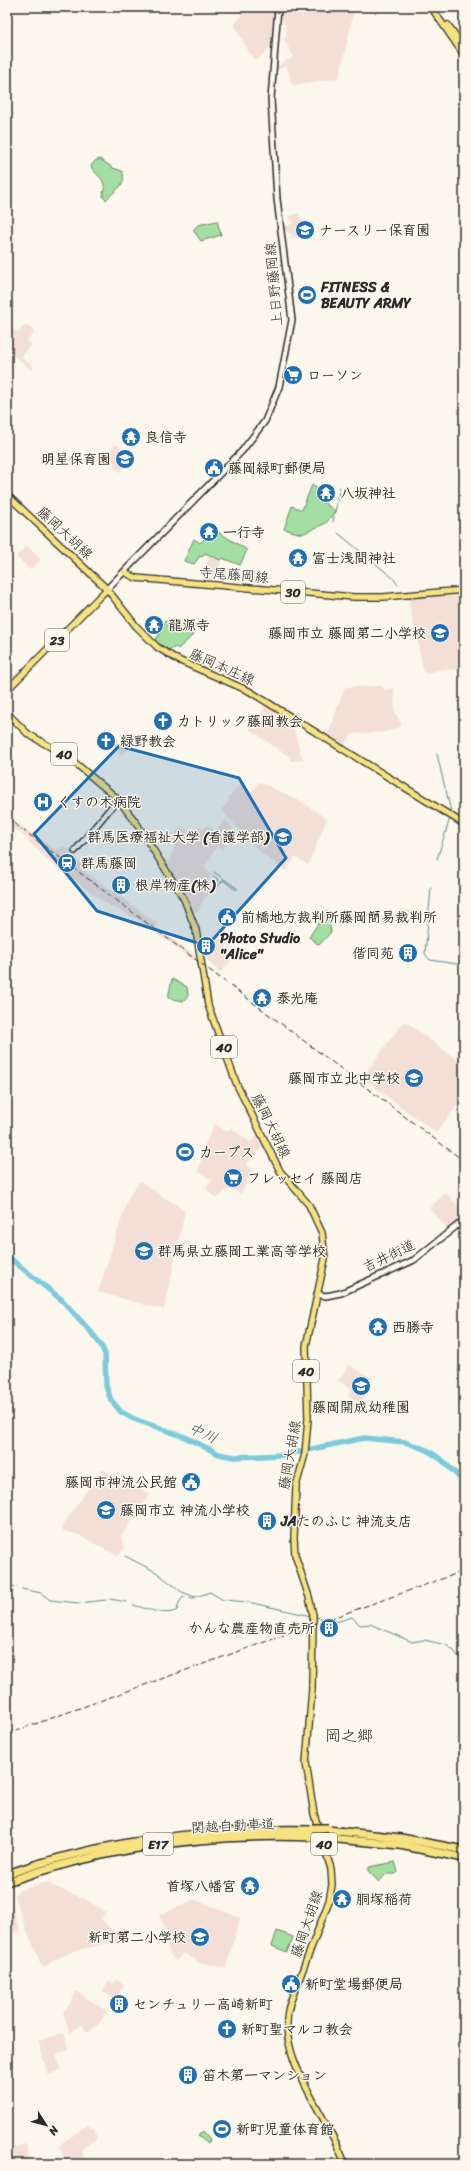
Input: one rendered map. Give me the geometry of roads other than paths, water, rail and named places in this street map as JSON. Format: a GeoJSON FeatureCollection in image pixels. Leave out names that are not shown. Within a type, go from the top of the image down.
{"type":"FeatureCollection","features":[{"type":"Feature","properties":{"kind":"highway","name":"関越自動車道"},"geometry":{"type":"LineString","coordinates":[[7,1874],[76,1854],[149,1838],[222,1831],[280,1829],[313,1832]]}},
{"type":"Feature","properties":{"kind":"highway","name":"関越自動車道"},"geometry":{"type":"LineString","coordinates":[[328,1832],[373,1842],[464,1858]]}},
{"type":"Feature","properties":{"kind":"highway","name":"関越自動車道"},"geometry":{"type":"LineString","coordinates":[[7,1882],[78,1860],[150,1846],[223,1838],[328,1832],[394,1837],[464,1849]]}},
{"type":"Feature","properties":{"kind":"highway"},"geometry":{"type":"LineString","coordinates":[[373,1842],[464,1862]]}},
{"type":"Feature","properties":{"kind":"main road","name":"上日野藤岡線"},"geometry":{"type":"LineString","coordinates":[[107,589],[253,438],[268,415],[279,387],[292,320],[277,199],[271,99],[278,7]]}},
{"type":"Feature","properties":{"kind":"main road"},"geometry":{"type":"LineString","coordinates":[[431,7],[464,55]]}},
{"type":"Feature","properties":{"kind":"main road"},"geometry":{"type":"LineString","coordinates":[[436,7],[464,48]]}},
{"type":"Feature","properties":{"kind":"main road","name":"藤岡大胡線"},"geometry":{"type":"LineString","coordinates":[[7,495],[107,589]]}},
{"type":"Feature","properties":{"kind":"main road","name":"寺尾藤岡線"},"geometry":{"type":"LineString","coordinates":[[124,572],[132,578],[354,597],[383,597],[464,590]]}},
{"type":"Feature","properties":{"kind":"main road","name":"23"},"geometry":{"type":"LineString","coordinates":[[7,690],[107,589]]}},
{"type":"Feature","properties":{"kind":"main road","name":"藤岡本庄線"},"geometry":{"type":"LineString","coordinates":[[107,589],[136,626],[164,652],[184,663],[248,691],[464,824]]}},
{"type":"Feature","properties":{"kind":"main road","name":"藤岡大胡線"},"geometry":{"type":"LineString","coordinates":[[7,713],[28,734],[68,757],[118,799],[137,824],[189,909],[196,930],[208,1005],[237,1085],[280,1171],[309,1205],[317,1219],[322,1233],[325,1251],[306,1346],[308,1420],[305,1450],[296,1486],[294,1538],[295,1555],[309,1597],[313,1615],[312,1689],[306,1763],[314,1814],[330,1865],[332,1885],[329,1901],[290,2003],[287,2018],[298,2072],[338,2143],[345,2164]]}},
{"type":"Feature","properties":{"kind":"main road"},"geometry":{"type":"LineString","coordinates":[[75,851],[118,799]]}},
{"type":"Feature","properties":{"kind":"main road","name":"吉井街道"},"geometry":{"type":"LineString","coordinates":[[317,1294],[326,1296],[341,1293],[414,1260],[464,1220]]}},
{"type":"Feature","properties":{"kind":"waterway"},"geometry":{"type":"LineString","coordinates":[[333,522],[340,487]]}},
{"type":"Feature","properties":{"kind":"waterway"},"geometry":{"type":"LineString","coordinates":[[338,533],[393,578],[398,585]]}},
{"type":"Feature","properties":{"kind":"waterway"},"geometry":{"type":"LineString","coordinates":[[437,754],[445,788]]}},
{"type":"Feature","properties":{"kind":"waterway"},"geometry":{"type":"LineString","coordinates":[[446,790],[451,812]]}},
{"type":"Feature","properties":{"kind":"waterway"},"geometry":{"type":"LineString","coordinates":[[437,859],[450,818]]}},
{"type":"Feature","properties":{"kind":"waterway"},"geometry":{"type":"LineString","coordinates":[[214,872],[238,889]]}},
{"type":"Feature","properties":{"kind":"waterway"},"geometry":{"type":"LineString","coordinates":[[212,875],[219,880],[213,888]]}},
{"type":"Feature","properties":{"kind":"waterway"},"geometry":{"type":"LineString","coordinates":[[215,890],[223,880],[236,890]]}},
{"type":"Feature","properties":{"kind":"waterway"},"geometry":{"type":"LineString","coordinates":[[431,888],[425,954],[430,960],[464,965]]}},
{"type":"Feature","properties":{"kind":"waterway","name":"中川"},"geometry":{"type":"LineString","coordinates":[[7,1256],[62,1300],[91,1332],[101,1345],[105,1354],[106,1386],[111,1400],[121,1412],[134,1419],[185,1437],[219,1454],[234,1457],[283,1455],[364,1438],[405,1442],[427,1450],[442,1460],[464,1482]]}},
{"type":"Feature","properties":{"kind":"waterway"},"geometry":{"type":"LineString","coordinates":[[125,1556],[156,1572],[182,1592],[195,1597]]}},
{"type":"Feature","properties":{"kind":"waterway"},"geometry":{"type":"LineString","coordinates":[[7,1585],[17,1587]]}},
{"type":"Feature","properties":{"kind":"waterway"},"geometry":{"type":"LineString","coordinates":[[22,1589],[41,1593],[50,1600],[79,1603],[106,1600]]}},
{"type":"Feature","properties":{"kind":"waterway"},"geometry":{"type":"LineString","coordinates":[[133,1605],[167,1613],[177,1610],[183,1597],[193,1598],[210,1592],[223,1600],[248,1602],[311,1616]]}},
{"type":"Feature","properties":{"kind":"waterway"},"geometry":{"type":"LineString","coordinates":[[110,1599],[126,1602]]}},
{"type":"Feature","properties":{"kind":"waterway"},"geometry":{"type":"LineString","coordinates":[[316,1617],[336,1622],[352,1617],[360,1625],[370,1624],[412,1642],[424,1640],[446,1645],[453,1650],[464,1663]]}},
{"type":"Feature","properties":{"kind":"railway"},"geometry":{"type":"LineString","coordinates":[[7,818],[464,1161]]}},
{"type":"Feature","properties":{"kind":"railway"},"geometry":{"type":"LineString","coordinates":[[7,1734],[464,1571]]}},
{"type":"Feature","properties":{"kind":"place","name":"ナースリー保育園"},"geometry":{"type":"Point","coordinates":[305,230]}},
{"type":"Feature","properties":{"kind":"place","name":"FITNESS & BEAUTY ARMY"},"geometry":{"type":"Point","coordinates":[307,295]}},
{"type":"Feature","properties":{"kind":"place","name":"ローソン"},"geometry":{"type":"Point","coordinates":[293,375]}},
{"type":"Feature","properties":{"kind":"place","name":"良信寺"},"geometry":{"type":"Point","coordinates":[131,437]}},
{"type":"Feature","properties":{"kind":"place","name":"明星保育園"},"geometry":{"type":"Point","coordinates":[125,459]}},
{"type":"Feature","properties":{"kind":"place","name":"藤岡緑町郵便局"},"geometry":{"type":"Point","coordinates":[214,468]}},
{"type":"Feature","properties":{"kind":"place","name":"八坂神社"},"geometry":{"type":"Point","coordinates":[326,493]}},
{"type":"Feature","properties":{"kind":"place","name":"一行寺"},"geometry":{"type":"Point","coordinates":[209,532]}},
{"type":"Feature","properties":{"kind":"place","name":"富士浅間神社"},"geometry":{"type":"Point","coordinates":[298,558]}},
{"type":"Feature","properties":{"kind":"place","name":"龍源寺"},"geometry":{"type":"Point","coordinates":[154,625]}},
{"type":"Feature","properties":{"kind":"place","name":"藤岡市立 藤岡第二小学校"},"geometry":{"type":"Point","coordinates":[440,633]}},
{"type":"Feature","properties":{"kind":"place","name":"カトリック藤岡教会"},"geometry":{"type":"Point","coordinates":[163,721]}},
{"type":"Feature","properties":{"kind":"place","name":"緑野教会"},"geometry":{"type":"Point","coordinates":[106,741]}},
{"type":"Feature","properties":{"kind":"place","name":"くすの木病院"},"geometry":{"type":"Point","coordinates":[43,802]}},
{"type":"Feature","properties":{"kind":"place","name":"群馬医療福祉大学 (看護学部)"},"geometry":{"type":"Point","coordinates":[283,837]}},
{"type":"Feature","properties":{"kind":"place","name":"群馬藤岡"},"geometry":{"type":"Point","coordinates":[67,863]}},
{"type":"Feature","properties":{"kind":"place","name":"根岸物産(株)"},"geometry":{"type":"Point","coordinates":[121,885]}},
{"type":"Feature","properties":{"kind":"place","name":"前橋地方裁判所藤岡簡易裁判所"},"geometry":{"type":"Point","coordinates":[227,917]}},
{"type":"Feature","properties":{"kind":"place","name":"Photo Studio \"Alice\""},"geometry":{"type":"Point","coordinates":[206,946]}},
{"type":"Feature","properties":{"kind":"place","name":"偕同苑"},"geometry":{"type":"Point","coordinates":[408,953]}},
{"type":"Feature","properties":{"kind":"place","name":"泰光庵"},"geometry":{"type":"Point","coordinates":[262,998]}},
{"type":"Feature","properties":{"kind":"place","name":"藤岡市立北中学校"},"geometry":{"type":"Point","coordinates":[414,1078]}},
{"type":"Feature","properties":{"kind":"place","name":"カーブス"},"geometry":{"type":"Point","coordinates":[185,1152]}},
{"type":"Feature","properties":{"kind":"place","name":"フレッセイ 藤岡店"},"geometry":{"type":"Point","coordinates":[233,1178]}},
{"type":"Feature","properties":{"kind":"place","name":"群馬県立藤岡工業高等学校"},"geometry":{"type":"Point","coordinates":[144,1251]}},
{"type":"Feature","properties":{"kind":"place","name":"西勝寺"},"geometry":{"type":"Point","coordinates":[378,1327]}},
{"type":"Feature","properties":{"kind":"place","name":"藤岡開成幼稚園"},"geometry":{"type":"Point","coordinates":[361,1386]}},
{"type":"Feature","properties":{"kind":"place","name":"藤岡市神流公民館"},"geometry":{"type":"Point","coordinates":[191,1482]}},
{"type":"Feature","properties":{"kind":"place","name":"藤岡市立 神流小学校"},"geometry":{"type":"Point","coordinates":[106,1510]}},
{"type":"Feature","properties":{"kind":"place","name":"JAたのふじ 神流支店"},"geometry":{"type":"Point","coordinates":[267,1521]}},
{"type":"Feature","properties":{"kind":"place","name":"かんな農産物直売所"},"geometry":{"type":"Point","coordinates":[329,1628]}},
{"type":"Feature","properties":{"kind":"place","name":"首塚八幡宮"},"geometry":{"type":"Point","coordinates":[250,1886]}},
{"type":"Feature","properties":{"kind":"place","name":"胴塚稲荷"},"geometry":{"type":"Point","coordinates":[342,1899]}},
{"type":"Feature","properties":{"kind":"place","name":"新町第二小学校"},"geometry":{"type":"Point","coordinates":[200,1937]}},
{"type":"Feature","properties":{"kind":"place","name":"新町堂場郵便局"},"geometry":{"type":"Point","coordinates":[291,1984]}},
{"type":"Feature","properties":{"kind":"place","name":"センチュリー高崎新町"},"geometry":{"type":"Point","coordinates":[119,2004]}},
{"type":"Feature","properties":{"kind":"place","name":"新町聖マルコ教会"},"geometry":{"type":"Point","coordinates":[227,2029]}},
{"type":"Feature","properties":{"kind":"place","name":"笛木第一マンション"},"geometry":{"type":"Point","coordinates":[188,2075]}},
{"type":"Feature","properties":{"kind":"place","name":"新町児童体育館"},"geometry":{"type":"Point","coordinates":[222,2129]}},
{"type":"Feature","properties":{"kind":"district","name":"岡之郷"},"geometry":{"type":"Point","coordinates":[349,1735]}}]}
